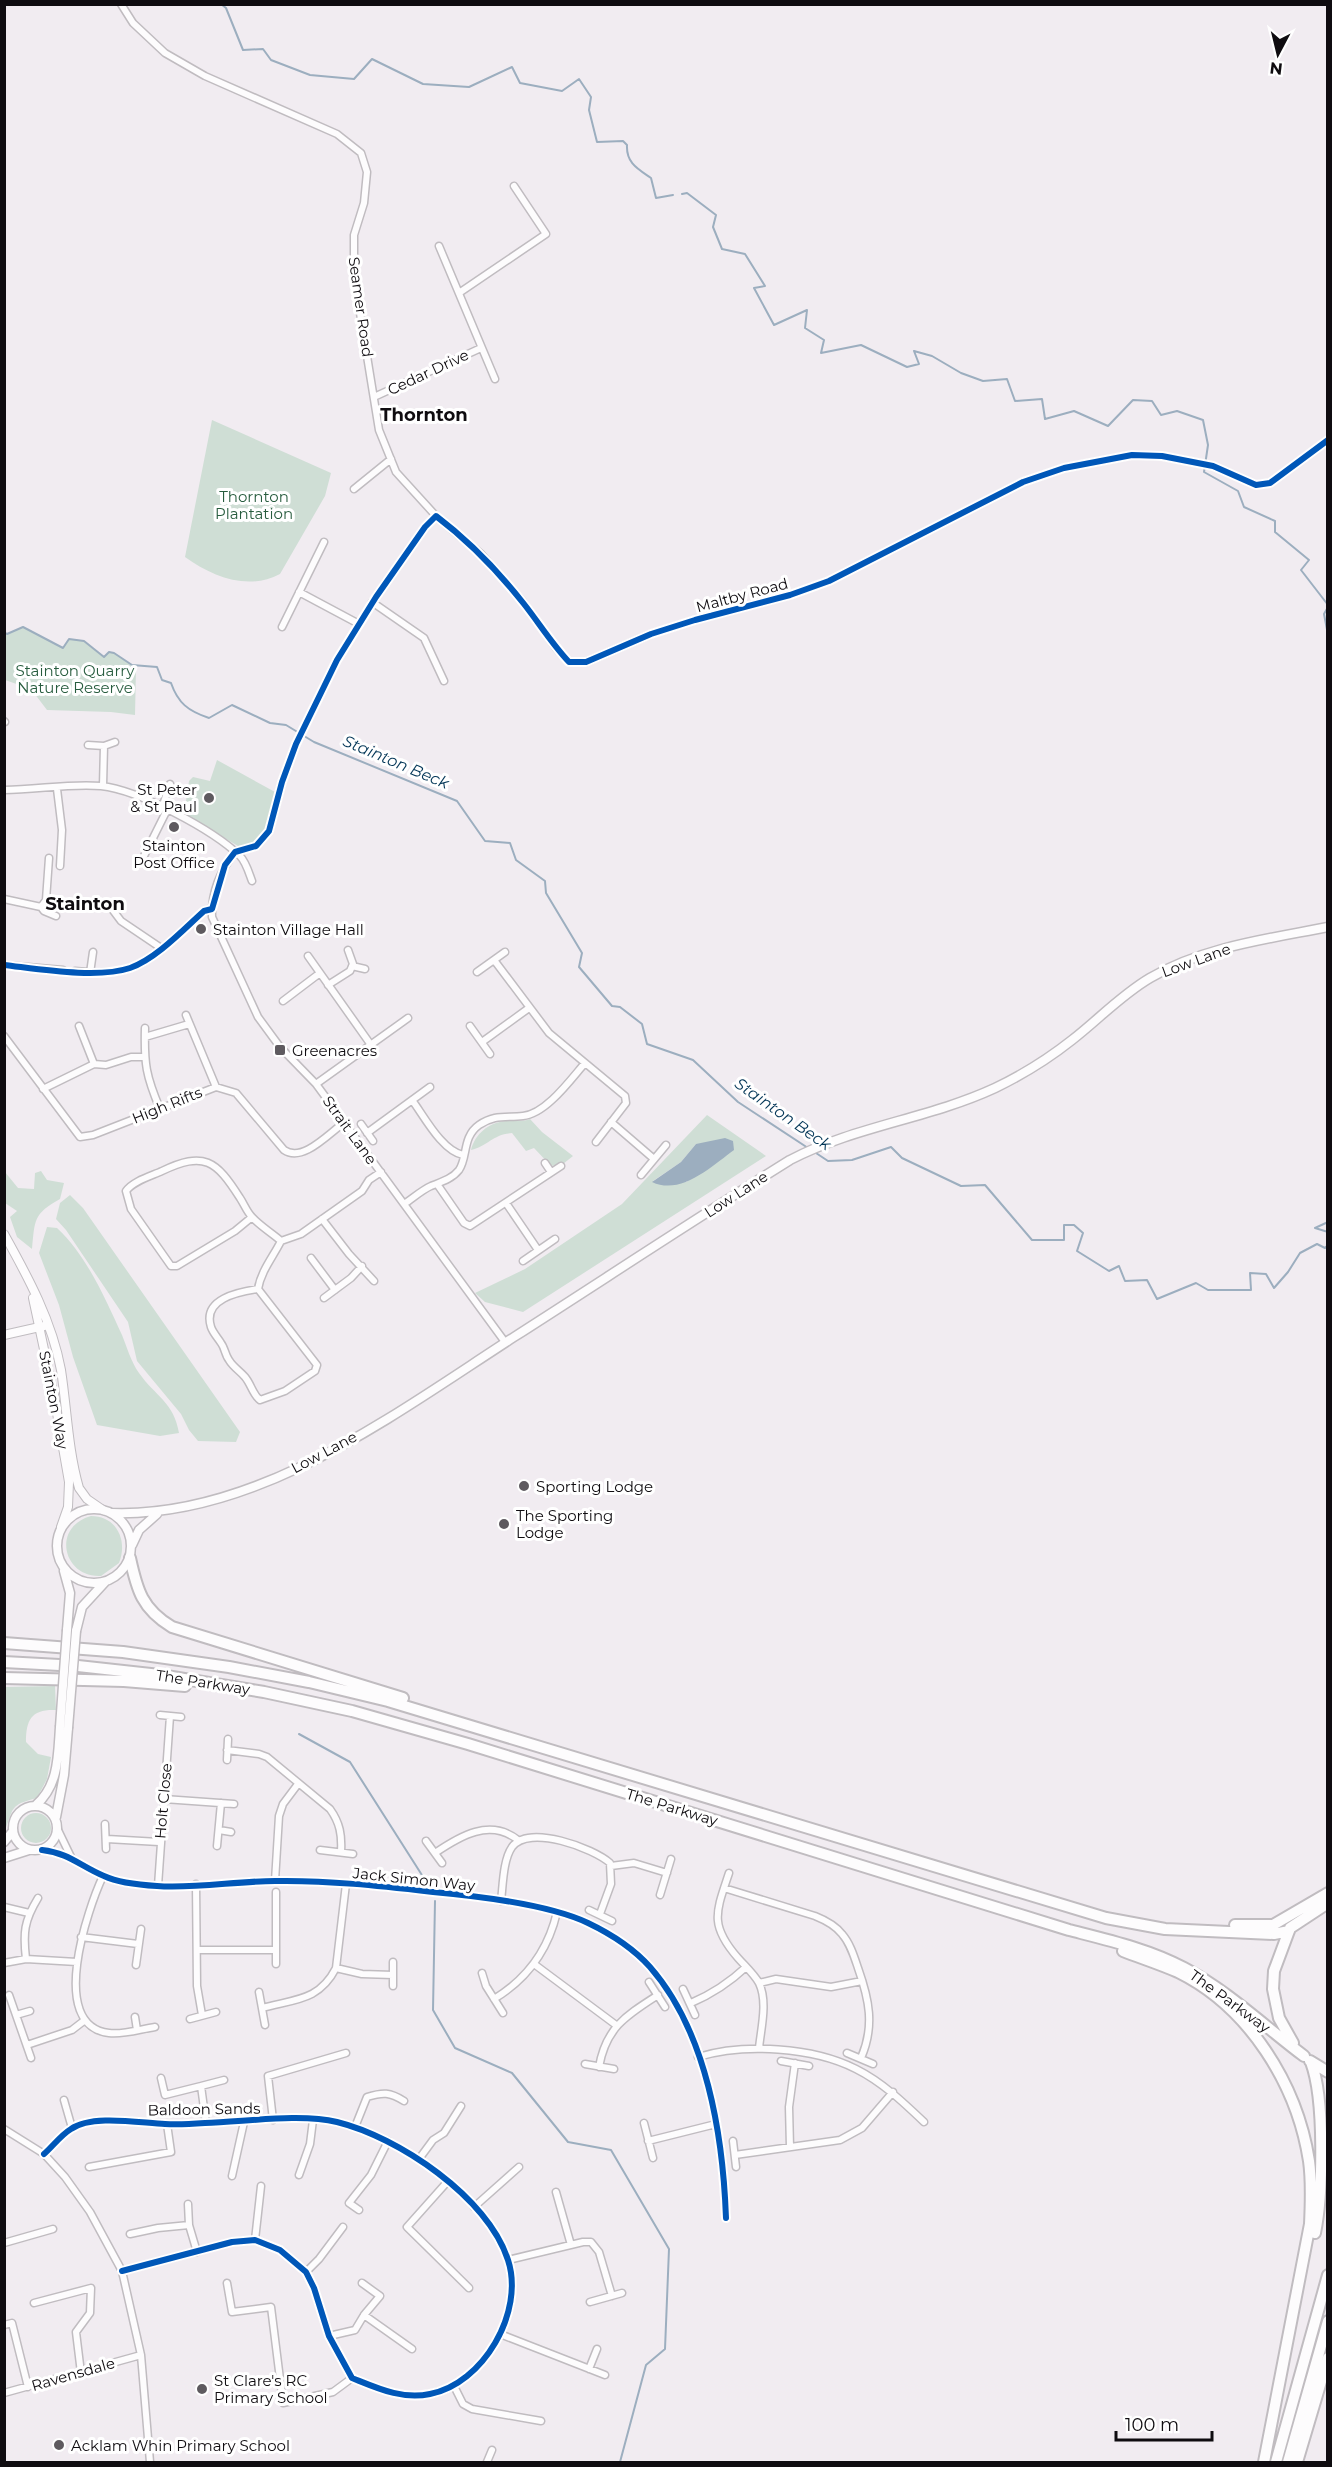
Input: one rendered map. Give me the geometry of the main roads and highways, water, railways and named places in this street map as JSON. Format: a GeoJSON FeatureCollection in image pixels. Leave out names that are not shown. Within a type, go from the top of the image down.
{"type":"FeatureCollection","features":[{"type":"Feature","properties":{"kind":"highway"},"geometry":{"type":"LineString","coordinates":[[130,1553],[143,1601],[155,1615],[172,1627],[472,1719],[534,1744]]}},
{"type":"Feature","properties":{"kind":"highway","name":"The Parkway"},"geometry":{"type":"LineString","coordinates":[[4,1643],[123,1652],[268,1674],[388,1701],[1079,1911],[1136,1924],[1165,1929],[1274,1934],[1289,1929]]}},
{"type":"Feature","properties":{"kind":"highway","name":"The Parkway"},"geometry":{"type":"LineString","coordinates":[[4,1662],[160,1675],[305,1700],[449,1738],[1069,1930],[1139,1949],[1183,1967],[1230,1997],[1307,2059]]}},
{"type":"Feature","properties":{"kind":"highway"},"geometry":{"type":"LineString","coordinates":[[4,1678],[150,1682],[305,1700]]}},
{"type":"Feature","properties":{"kind":"highway"},"geometry":{"type":"LineString","coordinates":[[1136,1924],[1273,1925],[1328,1893]]}},
{"type":"Feature","properties":{"kind":"highway"},"geometry":{"type":"LineString","coordinates":[[1289,1929],[1328,1903]]}},
{"type":"Feature","properties":{"kind":"highway"},"geometry":{"type":"LineString","coordinates":[[1291,2329],[1308,2269],[1319,2198],[1321,2166],[1315,2072],[1285,2033],[1279,2018],[1273,1989],[1274,1971],[1289,1929],[1299,1911]]}},
{"type":"Feature","properties":{"kind":"highway"},"geometry":{"type":"LineString","coordinates":[[1069,1930],[1179,1972],[1204,1989],[1245,2025],[1276,2067],[1292,2098],[1309,2162],[1311,2192],[1306,2248],[1264,2463]]}},
{"type":"Feature","properties":{"kind":"highway"},"geometry":{"type":"LineString","coordinates":[[1307,2059],[1328,2072]]}},
{"type":"Feature","properties":{"kind":"highway"},"geometry":{"type":"LineString","coordinates":[[1276,2463],[1328,2275]]}},
{"type":"Feature","properties":{"kind":"highway"},"geometry":{"type":"LineString","coordinates":[[1288,2463],[1328,2321]]}},
{"type":"Feature","properties":{"kind":"highway"},"geometry":{"type":"LineString","coordinates":[[1311,2383],[1328,2341]]}},
{"type":"Feature","properties":{"kind":"highway"},"geometry":{"type":"LineString","coordinates":[[1297,2463],[1328,2358]]}},
{"type":"Feature","properties":{"kind":"main road","name":"Low Lane"},"geometry":{"type":"LineString","coordinates":[[130,1553],[134,1539],[146,1522],[163,1512],[247,1489],[305,1464],[405,1406],[804,1153],[869,1128],[938,1109],[994,1088],[1046,1060],[1126,994],[1183,962],[1257,940],[1328,927]]}},
{"type":"Feature","properties":{"kind":"main road"},"geometry":{"type":"LineString","coordinates":[[4,1858],[29,1850],[42,1850],[56,1839],[58,1830],[56,1818],[64,1775],[64,1727],[71,1630],[70,1593],[56,1550],[61,1527],[70,1517],[82,1510],[107,1512],[127,1528],[130,1553],[120,1573],[105,1582],[82,1607],[71,1630]]}},
{"type":"Feature","properties":{"kind":"main road","name":"Low Lane"},"geometry":{"type":"LineString","coordinates":[[107,1512],[163,1512]]}},
{"type":"Feature","properties":{"kind":"main road"},"geometry":{"type":"LineString","coordinates":[[62,1565],[66,1572],[80,1581],[97,1584],[105,1582]]}},
{"type":"Feature","properties":{"kind":"main road"},"geometry":{"type":"LineString","coordinates":[[4,1842],[13,1831],[16,1816],[22,1810],[36,1805],[44,1798],[55,1775],[64,1727]]}},
{"type":"Feature","properties":{"kind":"main road"},"geometry":{"type":"LineString","coordinates":[[36,1805],[51,1811],[56,1818]]}},
{"type":"Feature","properties":{"kind":"main road"},"geometry":{"type":"LineString","coordinates":[[13,1831],[18,1843],[29,1850]]}},
{"type":"Feature","properties":{"kind":"water"},"geometry":{"type":"Polygon","coordinates":[[[725,1138],[733,1141],[734,1150],[706,1171],[674,1185],[652,1182],[681,1162],[696,1144],[725,1138]]]}},
{"type":"Feature","properties":{"kind":"waterway"},"geometry":{"type":"LineString","coordinates":[[221,4],[226,8],[243,50],[263,49],[271,60],[310,75],[354,79],[372,59],[423,84],[469,87],[512,67],[520,83],[562,91],[579,79],[591,97],[589,110],[597,142],[623,141],[627,145],[631,161],[651,178],[656,198],[673,195]]}},
{"type":"Feature","properties":{"kind":"waterway"},"geometry":{"type":"LineString","coordinates":[[682,194],[687,193],[716,215],[713,227],[722,249],[745,254],[765,286],[754,288],[774,325],[807,310],[805,328],[824,340],[821,353],[861,345],[907,367],[919,364],[914,351],[932,356],[961,373],[983,381],[1007,379],[1015,401],[1042,399],[1045,419],[1074,411],[1108,426],[1133,400],[1152,401],[1161,415],[1177,411],[1203,420],[1208,445],[1204,472],[1238,491],[1244,507],[1275,521],[1275,532],[1309,560],[1301,570],[1328,605]]}},
{"type":"Feature","properties":{"kind":"waterway"},"geometry":{"type":"LineString","coordinates":[[1328,607],[1324,614],[1328,635]]}},
{"type":"Feature","properties":{"kind":"waterway","name":"Stainton Beck"},"geometry":{"type":"LineString","coordinates":[[4,632],[7,634],[23,627],[63,648],[69,639],[84,641],[104,657],[109,652],[132,665],[157,667],[162,680],[171,683],[181,701],[202,715],[209,718],[232,705],[270,723],[286,725],[314,742],[457,801],[485,841],[510,843],[516,860],[545,881],[546,893],[582,953],[579,967],[612,1006],[620,1007],[642,1024],[647,1044],[693,1060],[738,1102],[808,1148]]}},
{"type":"Feature","properties":{"kind":"waterway","name":"Stainton Beck"},"geometry":{"type":"LineString","coordinates":[[813,1151],[828,1161],[852,1160],[891,1147],[902,1158],[961,1186],[985,1185],[1032,1240],[1064,1240],[1064,1225],[1074,1225],[1083,1233],[1077,1251],[1109,1271],[1119,1266],[1125,1281],[1147,1280],[1157,1299],[1196,1283],[1208,1290],[1251,1290],[1250,1273],[1266,1274],[1274,1288],[1300,1253],[1317,1244],[1325,1248],[1328,1245]]}},
{"type":"Feature","properties":{"kind":"waterway","name":"Stainton Beck"},"geometry":{"type":"LineString","coordinates":[[1328,1222],[1315,1228],[1328,1232]]}},
{"type":"Feature","properties":{"kind":"waterway"},"geometry":{"type":"LineString","coordinates":[[299,1734],[350,1762],[427,1883]]}},
{"type":"Feature","properties":{"kind":"waterway"},"geometry":{"type":"LineString","coordinates":[[435,1901],[433,2010],[455,2048],[512,2073],[568,2142],[611,2150],[669,2249],[665,2349],[646,2365],[620,2462]]}},
{"type":"Feature","properties":{"kind":"place","name":"St Peter & St Paul"},"geometry":{"type":"Point","coordinates":[209,798]}},
{"type":"Feature","properties":{"kind":"place","name":"Stainton Post Office"},"geometry":{"type":"Point","coordinates":[174,827]}},
{"type":"Feature","properties":{"kind":"place","name":"Stainton Village Hall"},"geometry":{"type":"Point","coordinates":[201,929]}},
{"type":"Feature","properties":{"kind":"place","name":"Greenacres"},"geometry":{"type":"Point","coordinates":[280,1050]}},
{"type":"Feature","properties":{"kind":"place","name":"Sporting Lodge"},"geometry":{"type":"Point","coordinates":[524,1486]}},
{"type":"Feature","properties":{"kind":"place","name":"The Sporting Lodge"},"geometry":{"type":"Point","coordinates":[504,1524]}},
{"type":"Feature","properties":{"kind":"place","name":"St Clare's RC Primary School"},"geometry":{"type":"Point","coordinates":[202,2389]}},
{"type":"Feature","properties":{"kind":"place","name":"Acklam Whin Primary School"},"geometry":{"type":"Point","coordinates":[59,2445]}},
{"type":"Feature","properties":{"kind":"district","name":"Thornton"},"geometry":{"type":"Point","coordinates":[424,415]}},
{"type":"Feature","properties":{"kind":"district","name":"Stainton"},"geometry":{"type":"Point","coordinates":[85,904]}},
{"type":"Feature","properties":{"kind":"park label","name":"Thornton Plantation"},"geometry":{"type":"Point","coordinates":[254,504]}},
{"type":"Feature","properties":{"kind":"park label","name":"Stainton Quarry Nature Reserve"},"geometry":{"type":"Point","coordinates":[75,678]}}]}
